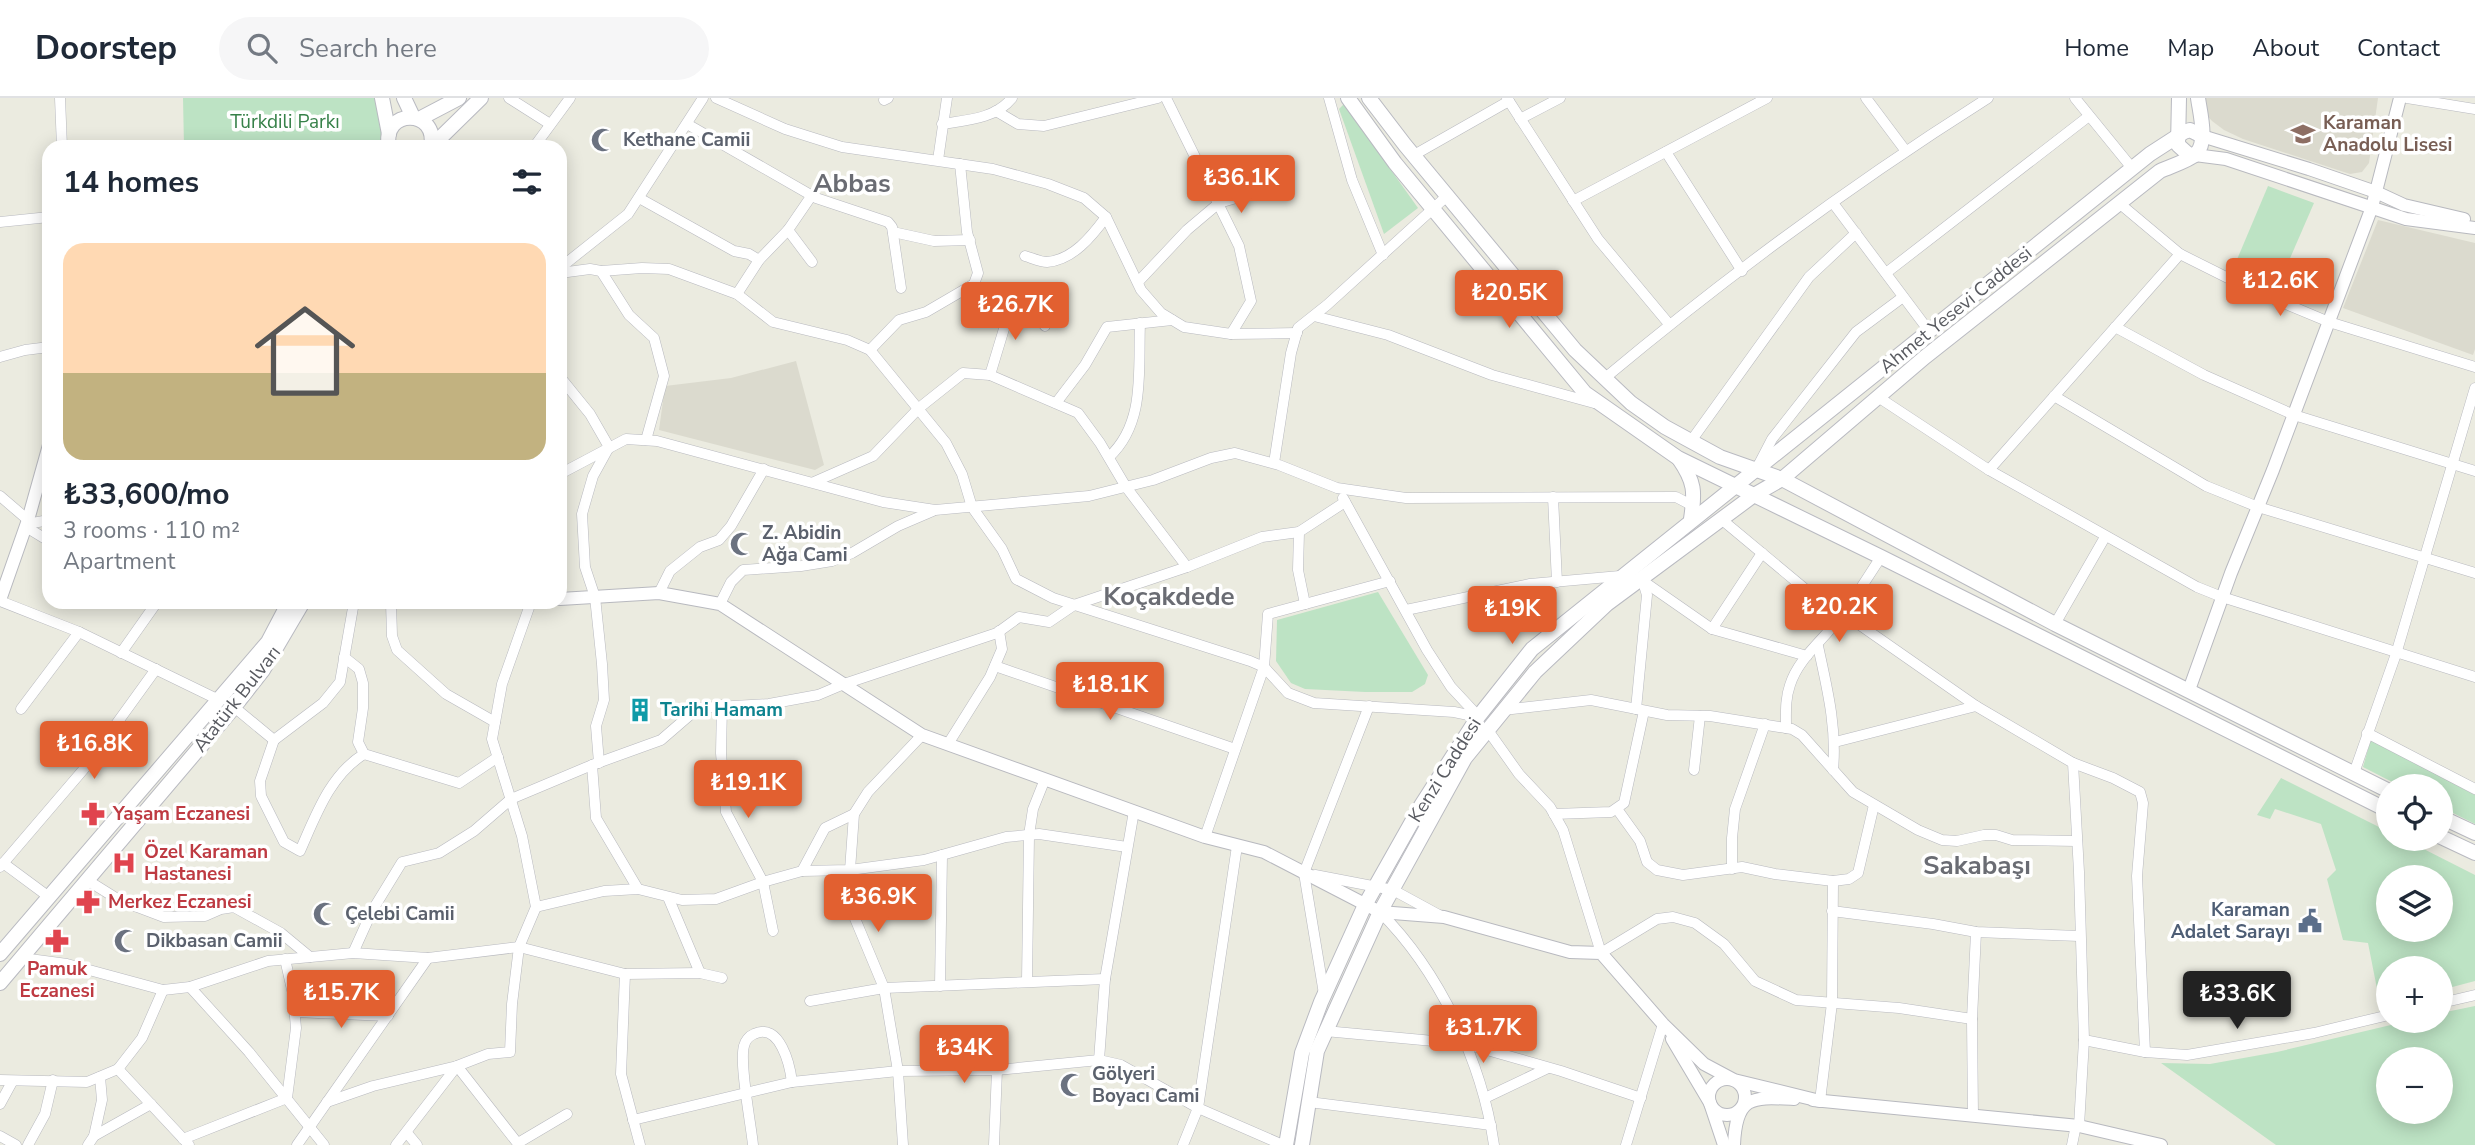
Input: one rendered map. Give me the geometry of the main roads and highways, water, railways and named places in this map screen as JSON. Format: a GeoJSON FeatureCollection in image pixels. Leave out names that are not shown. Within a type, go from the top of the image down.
{"type":"FeatureCollection","features":[{"type":"Feature","properties":{"kind":"main road"},"geometry":{"type":"LineString","coordinates":[[382,98],[387,111],[389,140]]}},
{"type":"Feature","properties":{"kind":"main road"},"geometry":{"type":"LineString","coordinates":[[404,98],[416,118],[425,123],[432,133],[431,140]]}},
{"type":"Feature","properties":{"kind":"main road"},"geometry":{"type":"LineString","coordinates":[[389,140],[396,123],[401,119],[416,118],[458,98]]}},
{"type":"Feature","properties":{"kind":"main road"},"geometry":{"type":"LineString","coordinates":[[437,140],[481,98]]}},
{"type":"Feature","properties":{"kind":"main road"},"geometry":{"type":"LineString","coordinates":[[1348,98],[1395,163],[1585,393],[1678,458],[2376,804]]}},
{"type":"Feature","properties":{"kind":"main road"},"geometry":{"type":"LineString","coordinates":[[2179,98],[2178,136],[2182,150],[2196,155],[2202,136],[2198,98]]}},
{"type":"Feature","properties":{"kind":"main road"},"geometry":{"type":"LineString","coordinates":[[1372,99],[1413,155],[1575,350],[1631,403],[1665,427],[1720,457],[1782,479],[2055,625],[2376,784]]}},
{"type":"Feature","properties":{"kind":"main road"},"geometry":{"type":"LineString","coordinates":[[2178,136],[2190,130],[2202,136]]}},
{"type":"Feature","properties":{"kind":"main road","name":"Ahmet Yesevi Caddesi"},"geometry":{"type":"LineString","coordinates":[[1736,485],[2132,168],[2178,136]]}},
{"type":"Feature","properties":{"kind":"main road","name":"Ahmet Yesevi Caddesi"},"geometry":{"type":"LineString","coordinates":[[1754,495],[1782,479],[1878,397],[2160,171],[2196,155]]}},
{"type":"Feature","properties":{"kind":"main road"},"geometry":{"type":"LineString","coordinates":[[1678,458],[1690,474],[1693,486],[1692,512]]}},
{"type":"Feature","properties":{"kind":"main road","name":"Kenzi Caddesi"},"geometry":{"type":"LineString","coordinates":[[1284,1145],[1301,1053],[1365,905],[1422,804],[1478,716],[1532,649],[1692,512],[1736,485]]}},
{"type":"Feature","properties":{"kind":"main road","name":"Kenzi Caddesi"},"geometry":{"type":"LineString","coordinates":[[1302,1145],[1317,1051],[1325,1031],[1380,912],[1465,758],[1535,672],[1607,604],[1754,495]]}},
{"type":"Feature","properties":{"kind":"main road","name":"Atatürk Bulvarı"},"geometry":{"type":"LineString","coordinates":[[0,954],[268,642],[285,609]]}},
{"type":"Feature","properties":{"kind":"main road","name":"Atatürk Bulvarı"},"geometry":{"type":"LineString","coordinates":[[0,983],[234,707],[263,670],[287,634],[300,609]]}},
{"type":"Feature","properties":{"kind":"main road"},"geometry":{"type":"LineString","coordinates":[[2453,823],[2475,833]]}},
{"type":"Feature","properties":{"kind":"main road"},"geometry":{"type":"LineString","coordinates":[[2453,843],[2475,853]]}},
{"type":"Feature","properties":{"kind":"place","name":"Karaman Anadolu Lisesi"},"geometry":{"type":"Point","coordinates":[2303,134]}},
{"type":"Feature","properties":{"kind":"place","name":"Kethane Camii"},"geometry":{"type":"Point","coordinates":[603,140]}},
{"type":"Feature","properties":{"kind":"place","name":"Z. Abidin Ağa Cami"},"geometry":{"type":"Point","coordinates":[742,544]}},
{"type":"Feature","properties":{"kind":"place","name":"Tarihi Hamam"},"geometry":{"type":"Point","coordinates":[640,710]}},
{"type":"Feature","properties":{"kind":"place","name":"Yaşam Eczanesi"},"geometry":{"type":"Point","coordinates":[93,814]}},
{"type":"Feature","properties":{"kind":"place","name":"Özel Karaman Hastanesi"},"geometry":{"type":"Point","coordinates":[124,863]}},
{"type":"Feature","properties":{"kind":"place","name":"Merkez Eczanesi"},"geometry":{"type":"Point","coordinates":[88,902]}},
{"type":"Feature","properties":{"kind":"place","name":"Çelebi Camii"},"geometry":{"type":"Point","coordinates":[325,914]}},
{"type":"Feature","properties":{"kind":"place","name":"Karaman Adalet Sarayı"},"geometry":{"type":"Point","coordinates":[2310,921]}},
{"type":"Feature","properties":{"kind":"place","name":"Pamuk Eczanesi"},"geometry":{"type":"Point","coordinates":[57,941]}},
{"type":"Feature","properties":{"kind":"place","name":"Dikbasan Camii"},"geometry":{"type":"Point","coordinates":[126,941]}},
{"type":"Feature","properties":{"kind":"place","name":"Gölyeri Boyacı Cami"},"geometry":{"type":"Point","coordinates":[1072,1085]}},
{"type":"Feature","properties":{"kind":"district","name":"Abbas"},"geometry":{"type":"Point","coordinates":[852,183]}},
{"type":"Feature","properties":{"kind":"district","name":"Koçakdede"},"geometry":{"type":"Point","coordinates":[1169,596]}},
{"type":"Feature","properties":{"kind":"district","name":"Sakabaşı"},"geometry":{"type":"Point","coordinates":[1977,865]}},
{"type":"Feature","properties":{"kind":"park label","name":"Türkdili Parkı"},"geometry":{"type":"Point","coordinates":[285,122]}}]}
